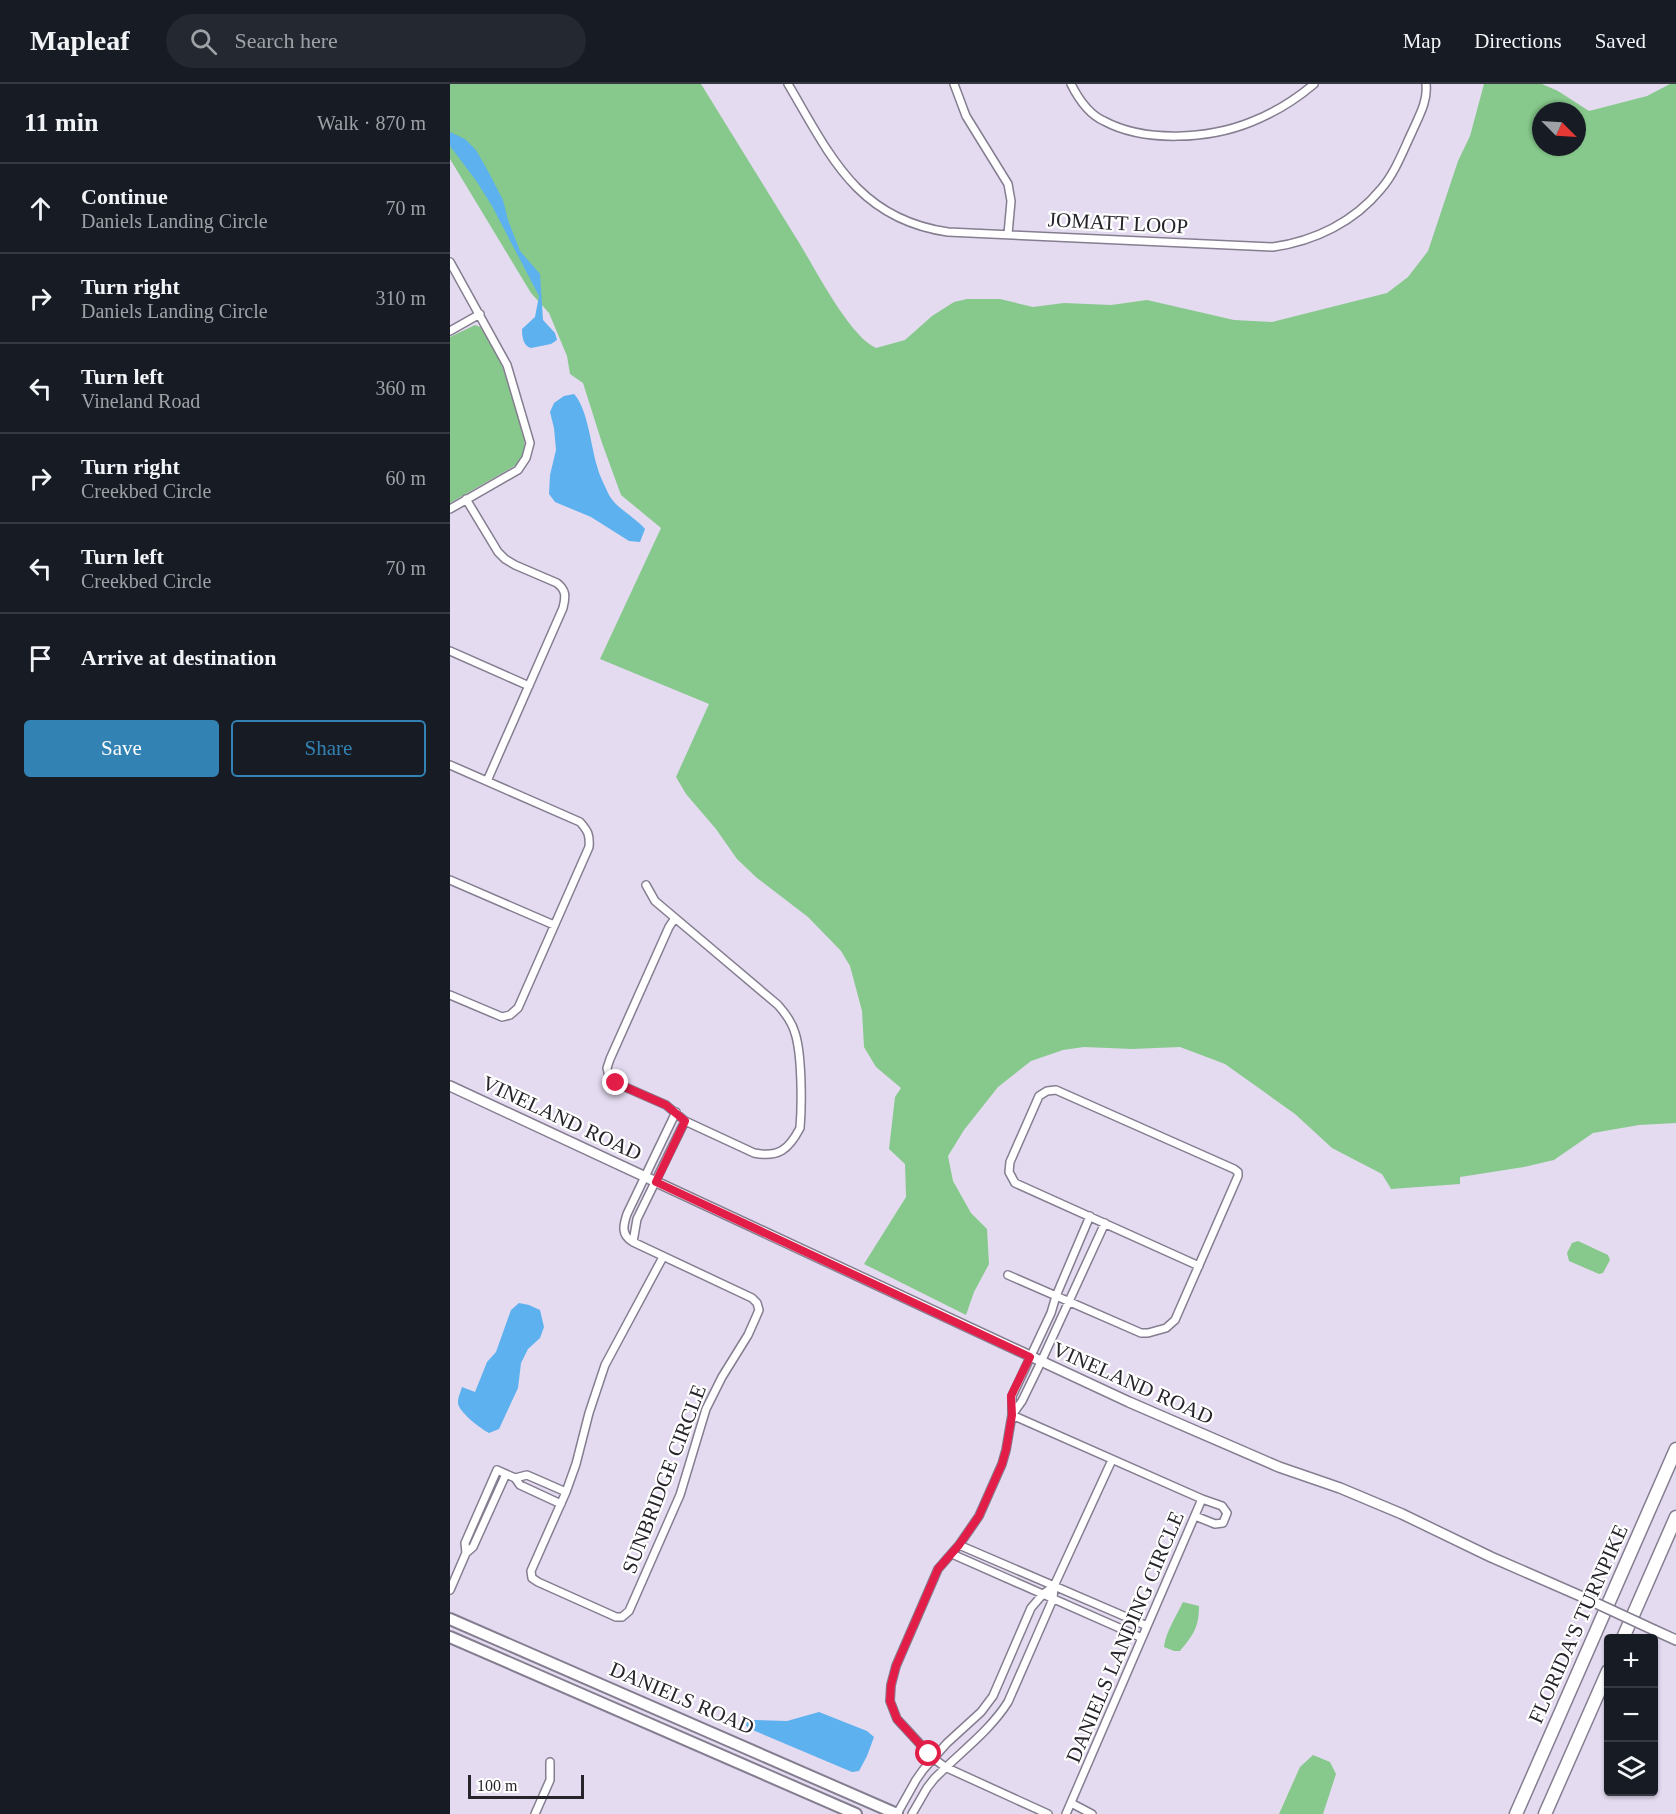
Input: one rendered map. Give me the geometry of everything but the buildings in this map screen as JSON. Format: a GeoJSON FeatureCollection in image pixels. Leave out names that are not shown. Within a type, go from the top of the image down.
{"type":"FeatureCollection","features":[{"type":"Feature","properties":{"kind":"highway","name":"FLORIDA'S TURNPIKE"},"geometry":{"type":"LineString","coordinates":[[1516,1814],[1676,1449]]}},
{"type":"Feature","properties":{"kind":"highway"},"geometry":{"type":"LineString","coordinates":[[1625,1634],[1676,1517]]}},
{"type":"Feature","properties":{"kind":"highway"},"geometry":{"type":"LineString","coordinates":[[1545,1814],[1604,1680]]}},
{"type":"Feature","properties":{"kind":"main road","name":"VINELAND ROAD"},"geometry":{"type":"LineString","coordinates":[[450,1086],[1041,1362],[1279,1467],[1340,1488],[1402,1514],[1491,1557],[1676,1640]]}},
{"type":"Feature","properties":{"kind":"main road","name":"DANIELS ROAD"},"geometry":{"type":"LineString","coordinates":[[450,1619],[897,1814]]}},
{"type":"Feature","properties":{"kind":"main road","name":"DANIELS ROAD"},"geometry":{"type":"LineString","coordinates":[[450,1637],[856,1814]]}},
{"type":"Feature","properties":{"kind":"street","name":"JOMATT LOOP"},"geometry":{"type":"LineString","coordinates":[[788,84],[831,157],[854,186],[891,214],[926,229],[948,232],[1273,247],[1311,238],[1339,226],[1382,189],[1397,164],[1423,107],[1427,94],[1426,84]]}},
{"type":"Feature","properties":{"kind":"street"},"geometry":{"type":"LineString","coordinates":[[954,84],[966,116],[1008,184],[1011,201],[1008,234]]}},
{"type":"Feature","properties":{"kind":"street"},"geometry":{"type":"LineString","coordinates":[[1071,84],[1086,108],[1103,121],[1134,132],[1173,136],[1212,133],[1251,122],[1280,109],[1314,84]]}},
{"type":"Feature","properties":{"kind":"street"},"geometry":{"type":"LineString","coordinates":[[450,262],[507,366],[530,444],[526,458],[518,470],[450,509]]}},
{"type":"Feature","properties":{"kind":"street"},"geometry":{"type":"LineString","coordinates":[[450,332],[480,314]]}},
{"type":"Feature","properties":{"kind":"street"},"geometry":{"type":"LineString","coordinates":[[466,500],[498,552],[505,559],[557,582],[563,588],[566,597],[487,781]]}},
{"type":"Feature","properties":{"kind":"street"},"geometry":{"type":"LineString","coordinates":[[450,651],[529,686]]}},
{"type":"Feature","properties":{"kind":"street"},"geometry":{"type":"LineString","coordinates":[[450,765],[580,822],[588,831],[589,847],[518,1008],[510,1015],[502,1017],[451,997]]}},
{"type":"Feature","properties":{"kind":"street"},"geometry":{"type":"LineString","coordinates":[[450,880],[554,925]]}},
{"type":"Feature","properties":{"kind":"street"},"geometry":{"type":"LineString","coordinates":[[646,885],[655,901],[778,1005],[789,1018],[798,1047],[800,1128],[795,1139],[776,1154],[754,1153],[685,1121],[666,1105],[616,1083],[609,1077],[610,1059],[675,918]]}},
{"type":"Feature","properties":{"kind":"street"},"geometry":{"type":"LineString","coordinates":[[1008,1275],[1141,1333],[1166,1328],[1175,1320],[1199,1266],[1238,1176],[1238,1172],[1234,1169],[1056,1090],[1047,1091],[1039,1096],[1010,1162],[1009,1172],[1015,1183],[1199,1266]]}},
{"type":"Feature","properties":{"kind":"street"},"geometry":{"type":"LineString","coordinates":[[676,1112],[623,1226],[627,1238],[633,1242],[637,1219],[685,1121]]}},
{"type":"Feature","properties":{"kind":"street"},"geometry":{"type":"LineString","coordinates":[[627,1214],[637,1219]]}},
{"type":"Feature","properties":{"kind":"street"},"geometry":{"type":"LineString","coordinates":[[1048,1814],[945,1767],[933,1758],[897,1719],[890,1701],[891,1685],[896,1666],[938,1569],[959,1545],[979,1516],[1002,1464],[1012,1415],[1011,1396],[1048,1320],[1090,1216]]}},
{"type":"Feature","properties":{"kind":"street"},"geometry":{"type":"LineString","coordinates":[[1012,1415],[1026,1394],[1105,1223]]}},
{"type":"Feature","properties":{"kind":"street","name":"SUNBRIDGE CIRCLE"},"geometry":{"type":"LineString","coordinates":[[633,1242],[752,1298],[759,1310],[748,1335],[722,1377],[706,1409],[680,1495],[629,1611],[622,1617],[616,1617],[532,1578],[531,1571],[566,1492],[605,1365],[663,1257]]}},
{"type":"Feature","properties":{"kind":"street"},"geometry":{"type":"LineString","coordinates":[[1048,1320],[1058,1325]]}},
{"type":"Feature","properties":{"kind":"street"},"geometry":{"type":"LineString","coordinates":[[1015,1388],[1026,1394]]}},
{"type":"Feature","properties":{"kind":"street","name":"DANIELS LANDING CIRCLE"},"geometry":{"type":"LineString","coordinates":[[1012,1415],[1202,1499],[1066,1814]]}},
{"type":"Feature","properties":{"kind":"street"},"geometry":{"type":"LineString","coordinates":[[912,1814],[927,1788],[945,1767],[999,1716],[1008,1702],[1053,1599],[1054,1586],[1112,1460]]}},
{"type":"Feature","properties":{"kind":"street"},"geometry":{"type":"LineString","coordinates":[[466,1553],[465,1543],[497,1470],[515,1478],[520,1485],[561,1504]]}},
{"type":"Feature","properties":{"kind":"street"},"geometry":{"type":"LineString","coordinates":[[450,1590],[466,1553],[473,1547],[506,1474]]}},
{"type":"Feature","properties":{"kind":"street"},"geometry":{"type":"LineString","coordinates":[[515,1478],[527,1475],[566,1492]]}},
{"type":"Feature","properties":{"kind":"street"},"geometry":{"type":"LineString","coordinates":[[1195,1516],[1215,1524],[1223,1523],[1227,1513],[1222,1506],[1202,1499]]}},
{"type":"Feature","properties":{"kind":"street"},"geometry":{"type":"LineString","coordinates":[[959,1545],[1147,1626]]}},
{"type":"Feature","properties":{"kind":"street"},"geometry":{"type":"LineString","coordinates":[[952,1554],[1142,1638]]}},
{"type":"Feature","properties":{"kind":"street"},"geometry":{"type":"LineString","coordinates":[[897,1814],[916,1780],[933,1758],[981,1712],[993,1696],[1031,1608],[1043,1594],[1054,1586]]}},
{"type":"Feature","properties":{"kind":"street"},"geometry":{"type":"LineString","coordinates":[[535,1814],[550,1780],[550,1761]]}},
{"type":"Feature","properties":{"kind":"street"},"geometry":{"type":"LineString","coordinates":[[916,1780],[927,1788]]}},
{"type":"Feature","properties":{"kind":"street"},"geometry":{"type":"LineString","coordinates":[[1071,1803],[1092,1814]]}},
{"type":"Feature","properties":{"kind":"green space"},"geometry":{"type":"Polygon","coordinates":[[[450,84],[701,84],[833,300],[855,330],[876,348],[905,340],[932,316],[954,302],[967,299],[1000,299],[1033,307],[1064,303],[1111,305],[1147,300],[1234,320],[1272,322],[1387,293],[1408,277],[1428,251],[1458,161],[1470,136],[1484,84],[1542,84],[1575,102],[1532,102],[1532,156],[1586,156],[1586,109],[1589,111],[1647,96],[1670,84],[1676,84],[1676,1123],[1639,1125],[1593,1133],[1554,1160],[1460,1177],[1460,1184],[1391,1189],[1382,1174],[1332,1148],[1295,1114],[1225,1064],[1180,1047],[1132,1049],[1084,1047],[1063,1050],[1031,1061],[998,1087],[964,1130],[948,1156],[953,1181],[971,1213],[987,1229],[989,1264],[974,1292],[966,1315],[864,1264],[906,1197],[905,1164],[889,1149],[895,1097],[901,1088],[876,1067],[864,1047],[862,1011],[850,966],[841,951],[808,917],[757,878],[737,859],[716,829],[686,794],[676,777],[709,704],[600,659],[661,528],[621,495],[583,383],[570,374],[567,356],[549,313],[531,293],[450,159],[450,84]]]}},
{"type":"Feature","properties":{"kind":"green space"},"geometry":{"type":"Polygon","coordinates":[[[475,325],[483,328],[498,356],[511,390],[525,449],[518,464],[450,503],[450,337],[475,325]]]}},
{"type":"Feature","properties":{"kind":"green space"},"geometry":{"type":"Polygon","coordinates":[[[1578,1241],[1608,1255],[1610,1260],[1603,1273],[1599,1274],[1569,1261],[1567,1253],[1572,1243],[1578,1241]]]}},
{"type":"Feature","properties":{"kind":"green space"},"geometry":{"type":"Polygon","coordinates":[[[1183,1602],[1199,1606],[1198,1620],[1194,1631],[1180,1651],[1174,1651],[1164,1647],[1165,1641],[1183,1602]]]}},
{"type":"Feature","properties":{"kind":"green space"},"geometry":{"type":"Polygon","coordinates":[[[1313,1755],[1330,1762],[1336,1774],[1323,1814],[1279,1814],[1300,1767],[1313,1755]]]}},
{"type":"Feature","properties":{"kind":"water"},"geometry":{"type":"Polygon","coordinates":[[[450,132],[465,139],[476,150],[503,200],[520,251],[540,274],[543,320],[555,333],[557,340],[551,344],[531,348],[525,343],[522,329],[535,317],[539,296],[492,206],[450,146],[450,132]]]}},
{"type":"Feature","properties":{"kind":"water"},"geometry":{"type":"Polygon","coordinates":[[[574,394],[583,409],[598,469],[608,493],[615,503],[645,529],[640,542],[629,541],[591,517],[555,502],[549,494],[550,475],[556,450],[550,412],[554,403],[564,396],[574,394]]]}},
{"type":"Feature","properties":{"kind":"water"},"geometry":{"type":"Polygon","coordinates":[[[519,1303],[540,1310],[544,1327],[540,1338],[528,1349],[521,1363],[518,1388],[499,1429],[489,1433],[465,1415],[459,1406],[458,1398],[462,1387],[475,1392],[487,1362],[496,1352],[511,1310],[519,1303]]]}},
{"type":"Feature","properties":{"kind":"water"},"geometry":{"type":"Polygon","coordinates":[[[819,1712],[867,1731],[874,1737],[859,1771],[852,1772],[748,1728],[746,1725],[752,1720],[787,1721],[819,1712]]]}},
{"type":"Feature","properties":{"kind":"route"},"geometry":{"type":"LineString","coordinates":[[616,1083],[666,1105],[685,1121],[656,1182],[1030,1357],[1011,1396],[1012,1415],[1002,1464],[979,1516],[959,1545],[938,1569],[896,1666],[891,1685],[890,1701],[897,1719],[929,1754]]}}]}
